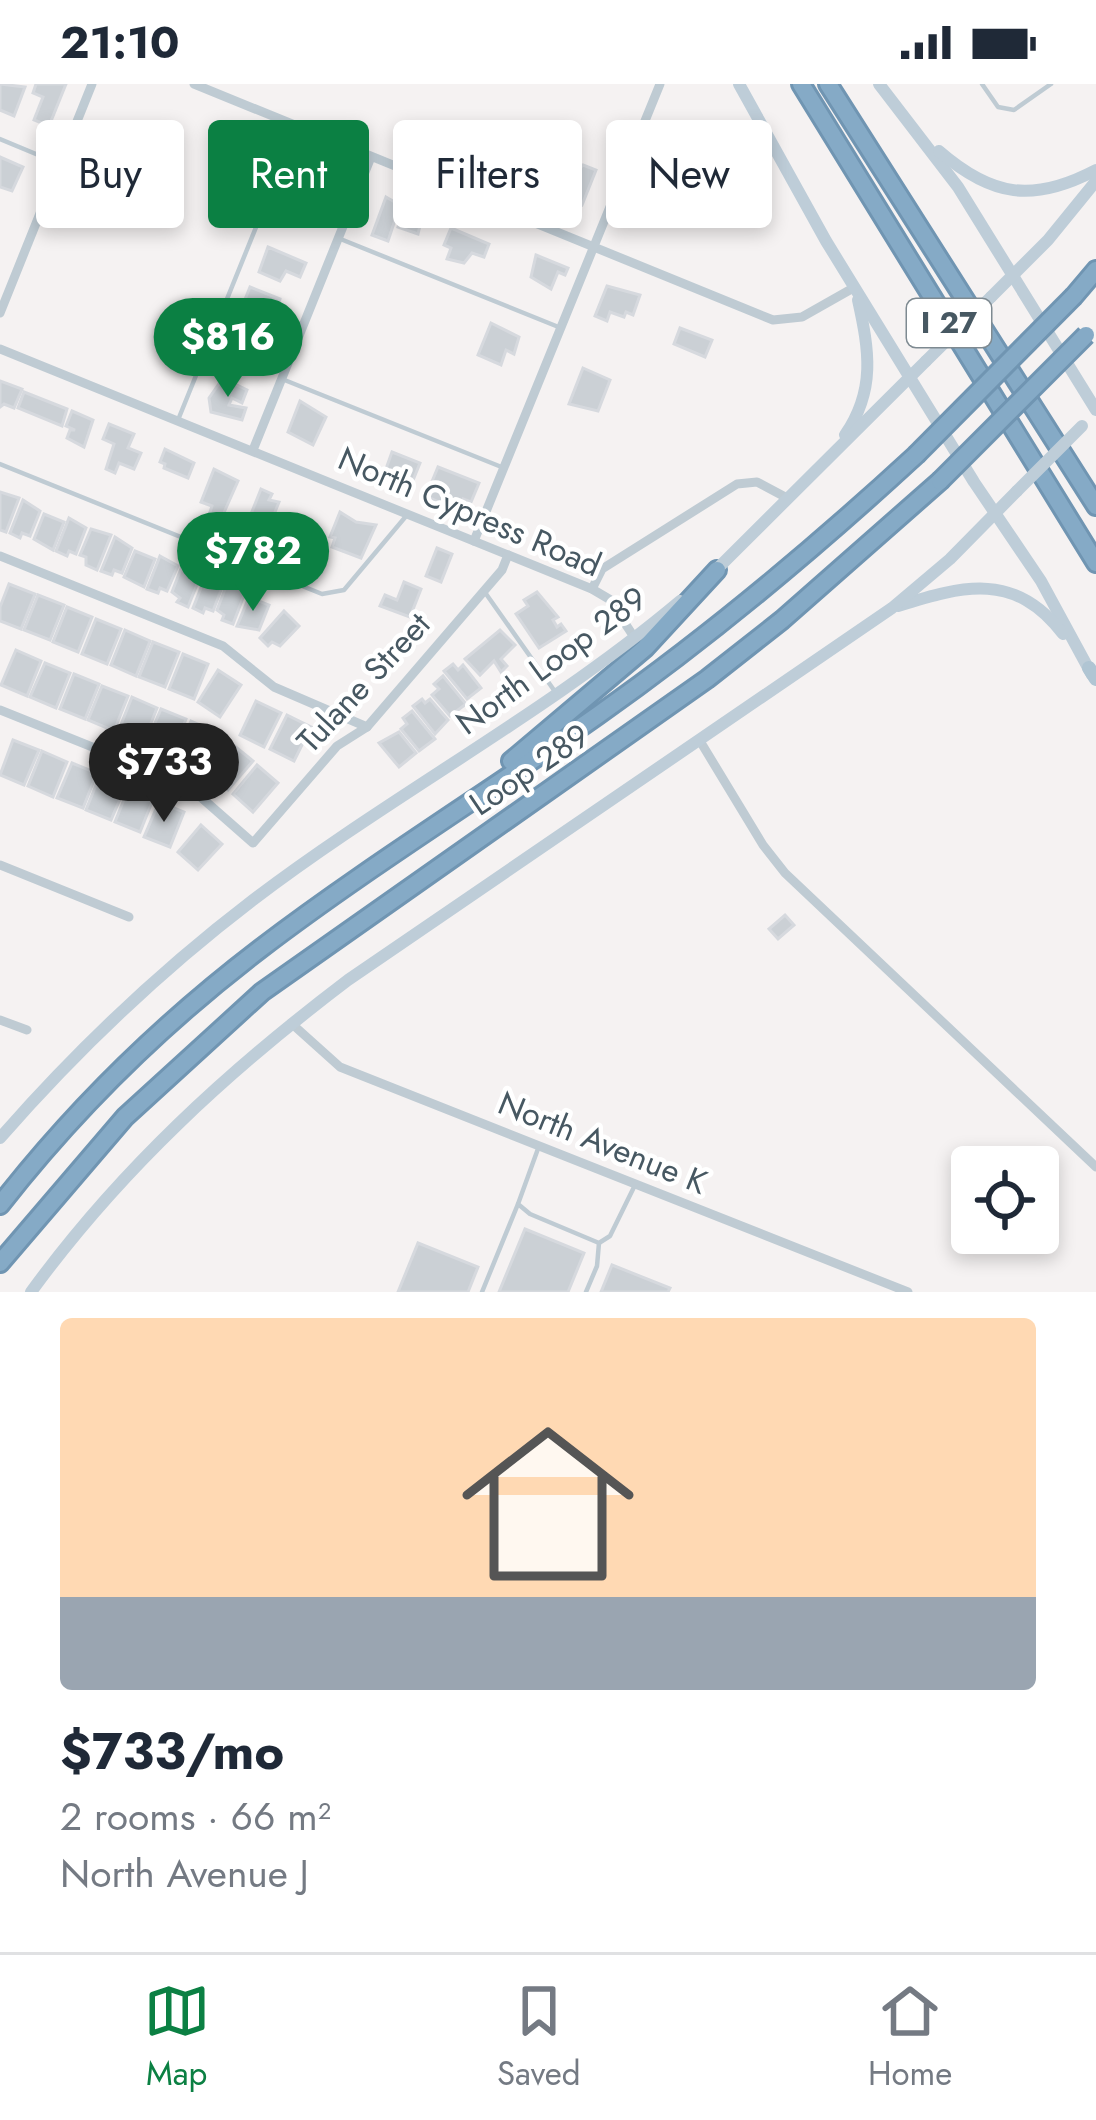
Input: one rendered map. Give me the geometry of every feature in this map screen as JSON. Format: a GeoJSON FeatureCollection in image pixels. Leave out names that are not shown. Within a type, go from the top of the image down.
{"type":"FeatureCollection","features":[{"type":"Feature","properties":{"kind":"highway","name":"I 27"},"geometry":{"type":"LineString","coordinates":[[801,84],[1096,563]]}},
{"type":"Feature","properties":{"kind":"highway","name":"I 27"},"geometry":{"type":"LineString","coordinates":[[828,84],[1096,504]]}},
{"type":"Feature","properties":{"kind":"highway","name":"Loop 289"},"geometry":{"type":"LineString","coordinates":[[0,1205],[76,1115],[162,1030],[262,947],[601,713],[825,537],[916,455],[1096,270]]}},
{"type":"Feature","properties":{"kind":"highway","name":"Loop 289"},"geometry":{"type":"LineString","coordinates":[[0,1263],[124,1117],[262,992],[690,691],[782,620],[940,481],[1091,329]]}},
{"type":"Feature","properties":{"kind":"highway"},"geometry":{"type":"LineString","coordinates":[[411,842],[617,673],[717,570]]}},
{"type":"Feature","properties":{"kind":"main road"},"geometry":{"type":"LineString","coordinates":[[739,84],[909,379],[1041,580],[1094,676]]}},
{"type":"Feature","properties":{"kind":"main road"},"geometry":{"type":"LineString","coordinates":[[31,1292],[100,1204],[229,1074],[348,980],[892,608],[1096,411],[920,135],[879,84]]}},
{"type":"Feature","properties":{"kind":"main road"},"geometry":{"type":"LineString","coordinates":[[920,135],[966,174],[1007,190],[1043,190],[1096,170]]}},
{"type":"Feature","properties":{"kind":"main road","name":"North Loop 289"},"geometry":{"type":"LineString","coordinates":[[0,1138],[88,1041],[184,954],[313,857],[634,637],[717,570],[1048,240],[1096,182]]}},
{"type":"Feature","properties":{"kind":"main road"},"geometry":{"type":"LineString","coordinates":[[825,463],[852,425],[868,382],[870,354],[855,287]]}},
{"type":"Feature","properties":{"kind":"main road"},"geometry":{"type":"LineString","coordinates":[[892,608],[966,589],[1024,597],[1048,614],[1094,676]]}},
{"type":"Feature","properties":{"kind":"street"},"geometry":{"type":"LineString","coordinates":[[78,120],[92,84]]}},
{"type":"Feature","properties":{"kind":"street"},"geometry":{"type":"LineString","coordinates":[[194,84],[282,120]]}},
{"type":"Feature","properties":{"kind":"street"},"geometry":{"type":"LineString","coordinates":[[474,541],[660,84]]}},
{"type":"Feature","properties":{"kind":"street"},"geometry":{"type":"LineString","coordinates":[[253,451],[371,157],[773,320],[802,317],[855,287]]}},
{"type":"Feature","properties":{"kind":"street"},"geometry":{"type":"LineString","coordinates":[[0,313],[36,224]]}},
{"type":"Feature","properties":{"kind":"street","name":"North Cypress Road"},"geometry":{"type":"LineString","coordinates":[[0,349],[592,589],[609,599],[634,637]]}},
{"type":"Feature","properties":{"kind":"street"},"geometry":{"type":"LineString","coordinates":[[592,589],[602,569],[737,484],[758,482],[789,499]]}},
{"type":"Feature","properties":{"kind":"street","name":"Tulane Street"},"geometry":{"type":"LineString","coordinates":[[0,710],[188,785],[253,843],[338,746],[367,727],[502,570],[508,554]]}},
{"type":"Feature","properties":{"kind":"street"},"geometry":{"type":"LineString","coordinates":[[0,556],[223,646],[274,687],[367,727]]}},
{"type":"Feature","properties":{"kind":"street"},"geometry":{"type":"LineString","coordinates":[[700,741],[785,873],[1096,1167]]}},
{"type":"Feature","properties":{"kind":"street"},"geometry":{"type":"LineString","coordinates":[[0,865],[129,917]]}},
{"type":"Feature","properties":{"kind":"street"},"geometry":{"type":"LineString","coordinates":[[0,1019],[26,1030]]}},
{"type":"Feature","properties":{"kind":"street","name":"North Avenue K"},"geometry":{"type":"LineString","coordinates":[[291,1023],[340,1067],[908,1292]]}},
{"type":"Feature","properties":{"kind":"lane"},"geometry":{"type":"LineString","coordinates":[[982,84],[998,107],[1014,110],[1051,84]]}},
{"type":"Feature","properties":{"kind":"lane"},"geometry":{"type":"LineString","coordinates":[[0,139],[36,154]]}},
{"type":"Feature","properties":{"kind":"lane"},"geometry":{"type":"LineString","coordinates":[[178,420],[256,228]]}},
{"type":"Feature","properties":{"kind":"lane"},"geometry":{"type":"LineString","coordinates":[[338,238],[561,328]]}},
{"type":"Feature","properties":{"kind":"lane"},"geometry":{"type":"LineString","coordinates":[[282,379],[504,468]]}},
{"type":"Feature","properties":{"kind":"lane"},"geometry":{"type":"LineString","coordinates":[[0,464],[322,594],[344,590],[408,514]]}},
{"type":"Feature","properties":{"kind":"lane"},"geometry":{"type":"LineString","coordinates":[[484,591],[556,693]]}},
{"type":"Feature","properties":{"kind":"lane"},"geometry":{"type":"LineString","coordinates":[[482,1292],[539,1146]]}},
{"type":"Feature","properties":{"kind":"lane"},"geometry":{"type":"LineString","coordinates":[[599,1243],[610,1237],[635,1184]]}},
{"type":"Feature","properties":{"kind":"lane"},"geometry":{"type":"LineString","coordinates":[[518,1204],[530,1214],[599,1243]]}},
{"type":"Feature","properties":{"kind":"lane"},"geometry":{"type":"LineString","coordinates":[[586,1292],[597,1266],[599,1243]]}},
{"type":"Feature","properties":{"kind":"building"},"geometry":{"type":"Polygon","coordinates":[[[0,84],[25,87],[14,116],[0,110],[0,84]]]}},
{"type":"Feature","properties":{"kind":"building"},"geometry":{"type":"Polygon","coordinates":[[[36,84],[66,84],[51,120],[34,120],[43,97],[33,93],[36,84]]]}},
{"type":"Feature","properties":{"kind":"building"},"geometry":{"type":"Polygon","coordinates":[[[0,157],[23,167],[12,191],[0,187],[0,157]]]}},
{"type":"Feature","properties":{"kind":"building"},"geometry":{"type":"Polygon","coordinates":[[[582,166],[596,170],[582,205],[582,166]]]}},
{"type":"Feature","properties":{"kind":"building"},"geometry":{"type":"Polygon","coordinates":[[[386,197],[393,201],[388,241],[372,235],[386,197]]]}},
{"type":"Feature","properties":{"kind":"building"},"geometry":{"type":"Polygon","coordinates":[[[451,228],[489,244],[484,257],[472,253],[464,263],[447,259],[451,248],[444,245],[451,228]]]}},
{"type":"Feature","properties":{"kind":"building"},"geometry":{"type":"Polygon","coordinates":[[[268,247],[306,263],[300,277],[286,271],[280,281],[259,272],[268,247]]]}},
{"type":"Feature","properties":{"kind":"building"},"geometry":{"type":"Polygon","coordinates":[[[536,255],[568,268],[565,275],[558,272],[551,289],[531,277],[536,255]]]}},
{"type":"Feature","properties":{"kind":"building"},"geometry":{"type":"Polygon","coordinates":[[[607,286],[640,295],[633,315],[610,312],[607,321],[595,316],[607,286]]]}},
{"type":"Feature","properties":{"kind":"building"},"geometry":{"type":"Polygon","coordinates":[[[250,287],[280,299],[278,306],[285,309],[282,317],[244,302],[250,287]]]}},
{"type":"Feature","properties":{"kind":"building"},"geometry":{"type":"Polygon","coordinates":[[[260,316],[283,326],[277,342],[266,341],[261,352],[269,359],[263,374],[240,365],[246,352],[242,349],[260,316]]]}},
{"type":"Feature","properties":{"kind":"building"},"geometry":{"type":"Polygon","coordinates":[[[491,323],[519,337],[514,354],[506,350],[501,365],[478,355],[491,323]]]}},
{"type":"Feature","properties":{"kind":"building"},"geometry":{"type":"Polygon","coordinates":[[[680,328],[712,340],[705,357],[674,344],[680,328]]]}},
{"type":"Feature","properties":{"kind":"building"},"geometry":{"type":"Polygon","coordinates":[[[583,368],[610,380],[598,411],[569,404],[583,368]]]}},
{"type":"Feature","properties":{"kind":"building"},"geometry":{"type":"Polygon","coordinates":[[[223,378],[247,390],[242,403],[232,398],[229,405],[246,408],[242,420],[211,412],[209,398],[223,378]]]}},
{"type":"Feature","properties":{"kind":"building"},"geometry":{"type":"Polygon","coordinates":[[[0,381],[22,389],[14,408],[0,407],[0,381]]]}},
{"type":"Feature","properties":{"kind":"building"},"geometry":{"type":"Polygon","coordinates":[[[24,392],[67,409],[62,426],[18,408],[24,392]]]}},
{"type":"Feature","properties":{"kind":"building"},"geometry":{"type":"Polygon","coordinates":[[[300,401],[326,417],[313,445],[288,432],[300,401]]]}},
{"type":"Feature","properties":{"kind":"building"},"geometry":{"type":"Polygon","coordinates":[[[72,411],[93,420],[84,447],[67,438],[75,430],[66,426],[72,411]]]}},
{"type":"Feature","properties":{"kind":"building"},"geometry":{"type":"Polygon","coordinates":[[[109,424],[134,434],[128,448],[141,453],[134,469],[119,463],[115,473],[106,469],[114,444],[103,439],[109,424]]]}},
{"type":"Feature","properties":{"kind":"building"},"geometry":{"type":"Polygon","coordinates":[[[165,449],[194,463],[188,478],[164,468],[160,462],[165,449]]]}},
{"type":"Feature","properties":{"kind":"building"},"geometry":{"type":"Polygon","coordinates":[[[392,452],[420,463],[409,490],[382,480],[392,452]]]}},
{"type":"Feature","properties":{"kind":"building"},"geometry":{"type":"Polygon","coordinates":[[[438,467],[479,483],[471,502],[463,499],[459,509],[454,509],[426,496],[438,467]]]}},
{"type":"Feature","properties":{"kind":"building"},"geometry":{"type":"Polygon","coordinates":[[[214,469],[238,481],[222,517],[201,502],[214,469]]]}},
{"type":"Feature","properties":{"kind":"building"},"geometry":{"type":"Polygon","coordinates":[[[261,489],[272,494],[269,500],[279,502],[269,527],[249,519],[261,489]]]}},
{"type":"Feature","properties":{"kind":"building"},"geometry":{"type":"Polygon","coordinates":[[[0,492],[19,498],[6,532],[0,530],[0,492]]]}},
{"type":"Feature","properties":{"kind":"building"},"geometry":{"type":"Polygon","coordinates":[[[23,500],[40,511],[30,536],[22,533],[20,538],[10,533],[23,500]]]}},
{"type":"Feature","properties":{"kind":"building"},"geometry":{"type":"Polygon","coordinates":[[[340,512],[356,522],[376,525],[361,558],[332,547],[335,538],[330,537],[340,512]]]}},
{"type":"Feature","properties":{"kind":"building"},"geometry":{"type":"Polygon","coordinates":[[[44,514],[64,522],[53,550],[34,539],[44,514]]]}},
{"type":"Feature","properties":{"kind":"building"},"geometry":{"type":"Polygon","coordinates":[[[69,518],[86,528],[76,554],[69,551],[67,556],[56,551],[69,518]]]}},
{"type":"Feature","properties":{"kind":"building"},"geometry":{"type":"Polygon","coordinates":[[[91,529],[111,535],[97,570],[80,555],[91,529]]]}},
{"type":"Feature","properties":{"kind":"building"},"geometry":{"type":"Polygon","coordinates":[[[115,537],[132,548],[122,573],[114,570],[112,575],[101,571],[115,537]]]}},
{"type":"Feature","properties":{"kind":"building"},"geometry":{"type":"Polygon","coordinates":[[[437,548],[452,554],[441,582],[426,576],[437,548]]]}},
{"type":"Feature","properties":{"kind":"building"},"geometry":{"type":"Polygon","coordinates":[[[135,551],[155,559],[144,587],[124,577],[135,551]]]}},
{"type":"Feature","properties":{"kind":"building"},"geometry":{"type":"Polygon","coordinates":[[[160,556],[178,566],[167,591],[160,588],[158,593],[147,589],[160,556]]]}},
{"type":"Feature","properties":{"kind":"building"},"geometry":{"type":"Polygon","coordinates":[[[182,566],[202,572],[188,607],[177,602],[180,598],[172,592],[182,566]]]}},
{"type":"Feature","properties":{"kind":"building"},"geometry":{"type":"Polygon","coordinates":[[[206,575],[223,585],[213,611],[205,608],[203,613],[193,608],[206,575]]]}},
{"type":"Feature","properties":{"kind":"building"},"geometry":{"type":"Polygon","coordinates":[[[404,582],[421,589],[410,617],[380,606],[385,595],[397,600],[404,582]]]}},
{"type":"Feature","properties":{"kind":"building"},"geometry":{"type":"Polygon","coordinates":[[[9,584],[35,594],[21,629],[0,621],[9,584]]]}},
{"type":"Feature","properties":{"kind":"building"},"geometry":{"type":"Polygon","coordinates":[[[227,584],[246,590],[233,624],[222,620],[224,615],[217,610],[227,584]]]}},
{"type":"Feature","properties":{"kind":"building"},"geometry":{"type":"Polygon","coordinates":[[[537,592],[558,617],[553,620],[557,627],[561,624],[566,631],[539,648],[516,614],[528,606],[524,600],[537,592]]]}},
{"type":"Feature","properties":{"kind":"building"},"geometry":{"type":"Polygon","coordinates":[[[38,595],[64,605],[50,640],[24,630],[38,595]]]}},
{"type":"Feature","properties":{"kind":"building"},"geometry":{"type":"Polygon","coordinates":[[[249,597],[269,605],[259,630],[237,626],[249,597]]]}},
{"type":"Feature","properties":{"kind":"building"},"geometry":{"type":"Polygon","coordinates":[[[67,607],[92,617],[78,652],[53,642],[67,607]]]}},
{"type":"Feature","properties":{"kind":"building"},"geometry":{"type":"Polygon","coordinates":[[[284,611],[299,626],[280,646],[272,642],[268,646],[260,638],[284,611]]]}},
{"type":"Feature","properties":{"kind":"building"},"geometry":{"type":"Polygon","coordinates":[[[96,619],[121,629],[107,664],[82,654],[96,619]]]}},
{"type":"Feature","properties":{"kind":"building"},"geometry":{"type":"Polygon","coordinates":[[[125,630],[150,641],[136,676],[111,665],[125,630]]]}},
{"type":"Feature","properties":{"kind":"building"},"geometry":{"type":"Polygon","coordinates":[[[500,630],[515,645],[501,659],[507,666],[501,672],[494,661],[480,675],[465,659],[500,630]]]}},
{"type":"Feature","properties":{"kind":"building"},"geometry":{"type":"Polygon","coordinates":[[[153,642],[179,652],[165,687],[139,677],[153,642]]]}},
{"type":"Feature","properties":{"kind":"building"},"geometry":{"type":"Polygon","coordinates":[[[16,650],[41,661],[27,696],[1,685],[16,650]]]}},
{"type":"Feature","properties":{"kind":"building"},"geometry":{"type":"Polygon","coordinates":[[[183,654],[208,664],[194,699],[169,689],[183,654]]]}},
{"type":"Feature","properties":{"kind":"building"},"geometry":{"type":"Polygon","coordinates":[[[45,663],[70,673],[56,708],[30,697],[45,663]]]}},
{"type":"Feature","properties":{"kind":"building"},"geometry":{"type":"Polygon","coordinates":[[[453,664],[458,670],[463,665],[481,688],[467,699],[444,671],[453,664]]]}},
{"type":"Feature","properties":{"kind":"building"},"geometry":{"type":"Polygon","coordinates":[[[218,670],[241,685],[220,717],[198,702],[218,670]]]}},
{"type":"Feature","properties":{"kind":"building"},"geometry":{"type":"Polygon","coordinates":[[[74,674],[99,684],[85,719],[60,709],[74,674]]]}},
{"type":"Feature","properties":{"kind":"building"},"geometry":{"type":"Polygon","coordinates":[[[443,676],[466,704],[450,716],[432,695],[439,689],[434,684],[443,676]]]}},
{"type":"Feature","properties":{"kind":"building"},"geometry":{"type":"Polygon","coordinates":[[[102,686],[128,696],[114,731],[88,720],[102,686]]]}},
{"type":"Feature","properties":{"kind":"building"},"geometry":{"type":"Polygon","coordinates":[[[132,697],[157,708],[143,743],[118,732],[132,697]]]}},
{"type":"Feature","properties":{"kind":"building"},"geometry":{"type":"Polygon","coordinates":[[[422,699],[425,703],[430,699],[448,720],[435,734],[413,706],[422,699]]]}},
{"type":"Feature","properties":{"kind":"building"},"geometry":{"type":"Polygon","coordinates":[[[256,701],[281,713],[264,747],[240,735],[256,701]]]}},
{"type":"Feature","properties":{"kind":"building"},"geometry":{"type":"Polygon","coordinates":[[[161,709],[186,719],[172,754],[146,744],[161,709]]]}},
{"type":"Feature","properties":{"kind":"building"},"geometry":{"type":"Polygon","coordinates":[[[412,711],[435,739],[419,751],[401,729],[407,724],[403,718],[412,711]]]}},
{"type":"Feature","properties":{"kind":"building"},"geometry":{"type":"Polygon","coordinates":[[[287,715],[311,727],[294,761],[270,749],[287,715]]]}},
{"type":"Feature","properties":{"kind":"building"},"geometry":{"type":"Polygon","coordinates":[[[191,721],[216,732],[202,767],[176,757],[191,721]]]}},
{"type":"Feature","properties":{"kind":"building"},"geometry":{"type":"Polygon","coordinates":[[[399,732],[416,753],[399,767],[379,743],[399,732]]]}},
{"type":"Feature","properties":{"kind":"building"},"geometry":{"type":"Polygon","coordinates":[[[13,740],[39,750],[24,785],[0,775],[13,740]]]}},
{"type":"Feature","properties":{"kind":"building"},"geometry":{"type":"Polygon","coordinates":[[[232,744],[253,761],[228,790],[207,772],[232,744]]]}},
{"type":"Feature","properties":{"kind":"building"},"geometry":{"type":"Polygon","coordinates":[[[42,751],[67,762],[53,797],[28,786],[42,751]]]}},
{"type":"Feature","properties":{"kind":"building"},"geometry":{"type":"Polygon","coordinates":[[[72,763],[97,773],[83,808],[57,798],[72,763]]]}},
{"type":"Feature","properties":{"kind":"building"},"geometry":{"type":"Polygon","coordinates":[[[257,765],[278,783],[253,812],[233,794],[257,765]]]}},
{"type":"Feature","properties":{"kind":"building"},"geometry":{"type":"Polygon","coordinates":[[[100,775],[126,785],[111,820],[86,810],[100,775]]]}},
{"type":"Feature","properties":{"kind":"building"},"geometry":{"type":"Polygon","coordinates":[[[129,787],[154,797],[140,832],[115,822],[129,787]]]}},
{"type":"Feature","properties":{"kind":"building"},"geometry":{"type":"Polygon","coordinates":[[[159,802],[184,812],[170,847],[144,837],[159,802]]]}},
{"type":"Feature","properties":{"kind":"building"},"geometry":{"type":"Polygon","coordinates":[[[201,825],[222,844],[198,870],[178,852],[201,825]]]}},
{"type":"Feature","properties":{"kind":"building"},"geometry":{"type":"Polygon","coordinates":[[[785,915],[794,925],[778,939],[769,929],[785,915]]]}},
{"type":"Feature","properties":{"kind":"building"},"geometry":{"type":"Polygon","coordinates":[[[525,1229],[584,1253],[568,1292],[499,1292],[525,1229]]]}},
{"type":"Feature","properties":{"kind":"building"},"geometry":{"type":"Polygon","coordinates":[[[418,1243],[478,1267],[468,1292],[398,1292],[418,1243]]]}},
{"type":"Feature","properties":{"kind":"building"},"geometry":{"type":"Polygon","coordinates":[[[612,1265],[670,1288],[668,1292],[601,1292],[612,1265]]]}}]}
